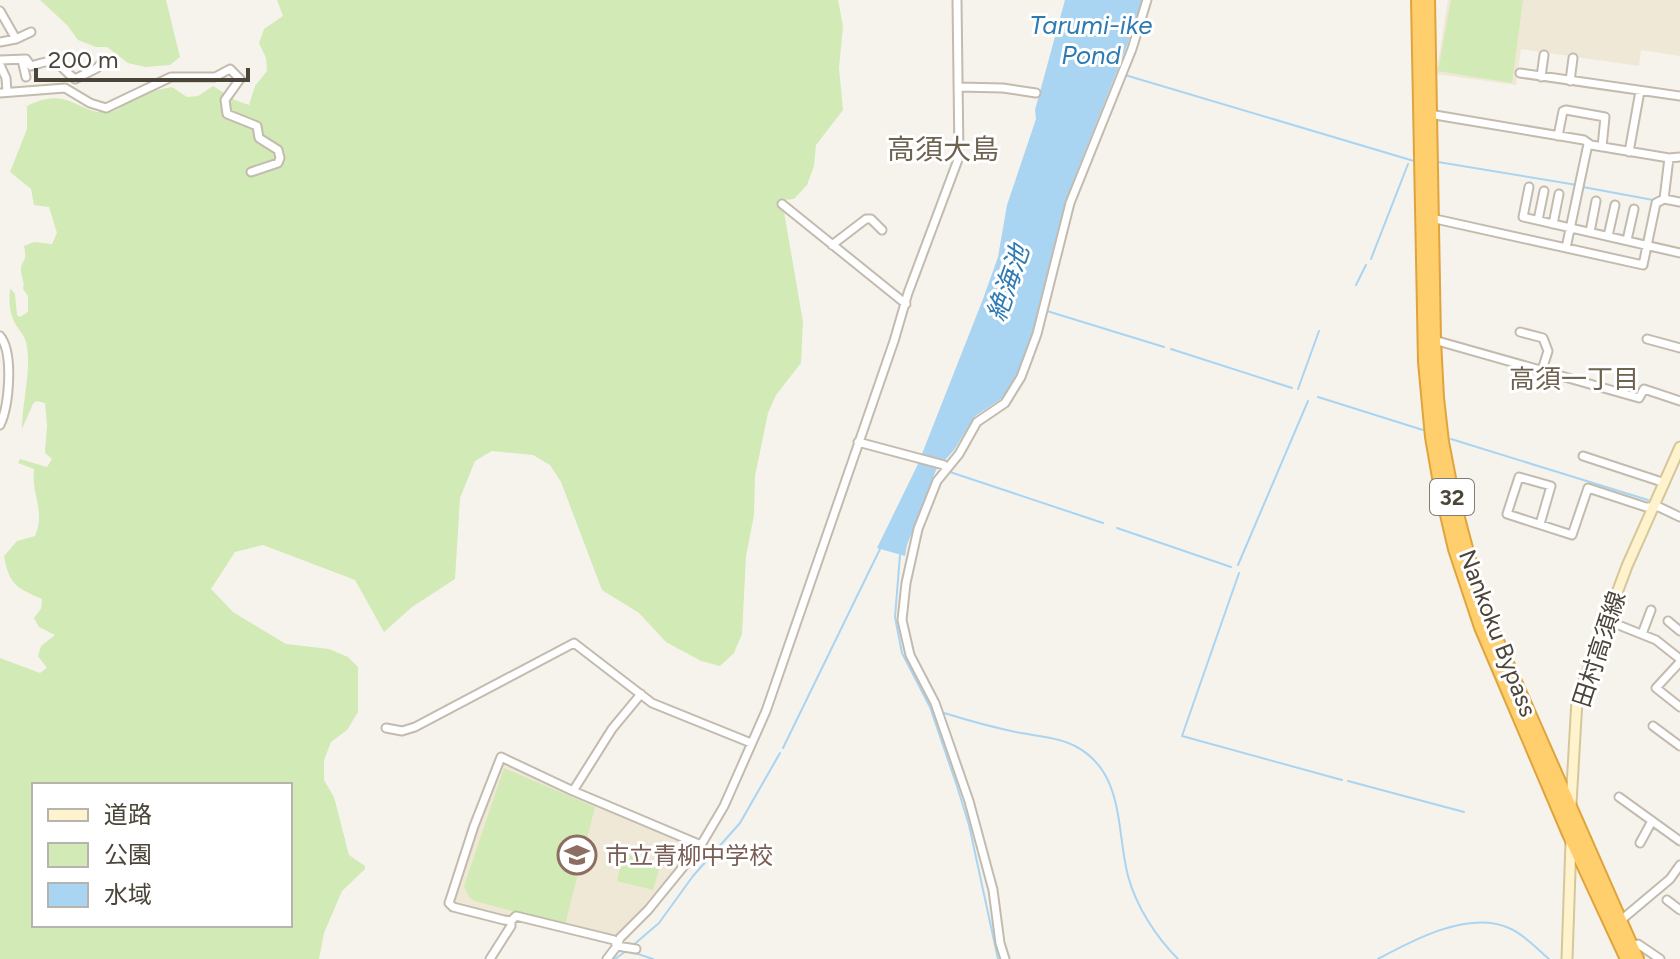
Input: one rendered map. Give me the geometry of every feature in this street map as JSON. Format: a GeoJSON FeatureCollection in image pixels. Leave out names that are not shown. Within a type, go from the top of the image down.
{"type":"FeatureCollection","features":[{"type":"Feature","properties":{"kind":"highway","name":"Nankoku Bypass"},"geometry":{"type":"LineString","coordinates":[[1418,0],[1425,351],[1437,467],[1451,534],[1472,601],[1570,836],[1629,953],[1637,959]]}},
{"type":"Feature","properties":{"kind":"highway","name":"Nankoku Bypass"},"geometry":{"type":"LineString","coordinates":[[1428,0],[1434,340],[1442,442],[1453,499],[1468,559],[1490,625],[1620,921],[1629,953]]}},
{"type":"Feature","properties":{"kind":"main road","name":"田村高須線"},"geometry":{"type":"LineString","coordinates":[[1567,959],[1577,700],[1606,620],[1680,447]]}},
{"type":"Feature","properties":{"kind":"street"},"geometry":{"type":"LineString","coordinates":[[607,959],[620,938],[648,910],[701,845],[724,806],[766,711],[959,157],[957,0]]}},
{"type":"Feature","properties":{"kind":"street"},"geometry":{"type":"LineString","coordinates":[[1005,959],[993,890],[969,801],[935,703],[910,655],[902,620],[906,583],[918,529],[945,466],[959,454],[977,422],[1005,403],[1021,377],[1037,334],[1070,203],[1132,49],[1147,0]]}},
{"type":"Feature","properties":{"kind":"street"},"geometry":{"type":"LineString","coordinates":[[0,11],[16,39]]}},
{"type":"Feature","properties":{"kind":"street"},"geometry":{"type":"LineString","coordinates":[[0,42],[31,32]]}},
{"type":"Feature","properties":{"kind":"street"},"geometry":{"type":"LineString","coordinates":[[1541,77],[1544,55]]}},
{"type":"Feature","properties":{"kind":"street"},"geometry":{"type":"LineString","coordinates":[[1570,81],[1573,58]]}},
{"type":"Feature","properties":{"kind":"street"},"geometry":{"type":"LineString","coordinates":[[22,60],[26,77]]}},
{"type":"Feature","properties":{"kind":"street"},"geometry":{"type":"LineString","coordinates":[[107,62],[103,61],[97,68],[74,79],[58,62],[47,60],[31,66],[27,60],[0,62],[6,78],[3,92],[65,88],[90,103],[106,108],[171,77],[215,77],[232,70],[240,79],[225,100],[227,114],[257,126],[259,138],[278,150],[280,158],[278,163],[251,172]]}},
{"type":"Feature","properties":{"kind":"street"},"geometry":{"type":"LineString","coordinates":[[1520,73],[1680,96]]}},
{"type":"Feature","properties":{"kind":"street"},"geometry":{"type":"LineString","coordinates":[[959,87],[980,86],[1036,93]]}},
{"type":"Feature","properties":{"kind":"street"},"geometry":{"type":"LineString","coordinates":[[1629,152],[1640,91]]}},
{"type":"Feature","properties":{"kind":"street"},"geometry":{"type":"LineString","coordinates":[[1558,136],[1563,111],[1605,117],[1602,147]]}},
{"type":"Feature","properties":{"kind":"street"},"geometry":{"type":"LineString","coordinates":[[1429,114],[1584,140],[1588,144],[1629,152],[1680,157]]}},
{"type":"Feature","properties":{"kind":"street"},"geometry":{"type":"LineString","coordinates":[[1566,248],[1588,144]]}},
{"type":"Feature","properties":{"kind":"street"},"geometry":{"type":"LineString","coordinates":[[1664,199],[1669,158]]}},
{"type":"Feature","properties":{"kind":"street"},"geometry":{"type":"LineString","coordinates":[[1529,187],[1523,217],[1680,253]]}},
{"type":"Feature","properties":{"kind":"street"},"geometry":{"type":"LineString","coordinates":[[1538,220],[1544,191]]}},
{"type":"Feature","properties":{"kind":"street"},"geometry":{"type":"LineString","coordinates":[[1553,224],[1559,194]]}},
{"type":"Feature","properties":{"kind":"street"},"geometry":{"type":"LineString","coordinates":[[1431,218],[1566,248],[1642,269],[1656,203],[1664,199],[1680,202]]}},
{"type":"Feature","properties":{"kind":"street"},"geometry":{"type":"LineString","coordinates":[[1590,232],[1596,201]]}},
{"type":"Feature","properties":{"kind":"street"},"geometry":{"type":"LineString","coordinates":[[782,204],[906,304]]}},
{"type":"Feature","properties":{"kind":"street"},"geometry":{"type":"LineString","coordinates":[[1608,236],[1615,205]]}},
{"type":"Feature","properties":{"kind":"street"},"geometry":{"type":"LineString","coordinates":[[1627,240],[1634,209]]}},
{"type":"Feature","properties":{"kind":"street"},"geometry":{"type":"LineString","coordinates":[[832,245],[869,218],[882,230]]}},
{"type":"Feature","properties":{"kind":"street"},"geometry":{"type":"LineString","coordinates":[[1542,370],[1548,351],[1543,338],[1546,327]]}},
{"type":"Feature","properties":{"kind":"street"},"geometry":{"type":"LineString","coordinates":[[1520,332],[1543,338]]}},
{"type":"Feature","properties":{"kind":"street"},"geometry":{"type":"LineString","coordinates":[[1647,339],[1680,348]]}},
{"type":"Feature","properties":{"kind":"street"},"geometry":{"type":"LineString","coordinates":[[0,425],[8,394],[2,340]]}},
{"type":"Feature","properties":{"kind":"street"},"geometry":{"type":"LineString","coordinates":[[1434,340],[1639,398],[1644,389],[1680,401]]}},
{"type":"Feature","properties":{"kind":"street"},"geometry":{"type":"LineString","coordinates":[[858,442],[945,466]]}},
{"type":"Feature","properties":{"kind":"street"},"geometry":{"type":"LineString","coordinates":[[1583,456],[1665,483]]}},
{"type":"Feature","properties":{"kind":"street"},"geometry":{"type":"LineString","coordinates":[[1540,524],[1551,486],[1519,477],[1507,514],[1572,535],[1588,488],[1646,507],[1659,507],[1680,517]]}},
{"type":"Feature","properties":{"kind":"street"},"geometry":{"type":"LineString","coordinates":[[1642,634],[1651,610]]}},
{"type":"Feature","properties":{"kind":"street"},"geometry":{"type":"LineString","coordinates":[[1606,620],[1656,640],[1678,658]]}},
{"type":"Feature","properties":{"kind":"street"},"geometry":{"type":"LineString","coordinates":[[1668,621],[1680,631]]}},
{"type":"Feature","properties":{"kind":"street"},"geometry":{"type":"LineString","coordinates":[[386,728],[402,731],[415,727],[574,643],[652,703],[751,743]]}},
{"type":"Feature","properties":{"kind":"street"},"geometry":{"type":"LineString","coordinates":[[1680,646],[1678,658],[1656,688],[1680,707]]}},
{"type":"Feature","properties":{"kind":"street"},"geometry":{"type":"LineString","coordinates":[[573,791],[612,729],[641,694]]}},
{"type":"Feature","properties":{"kind":"street"},"geometry":{"type":"LineString","coordinates":[[1664,733],[1670,725]]}},
{"type":"Feature","properties":{"kind":"street"},"geometry":{"type":"LineString","coordinates":[[1653,726],[1680,746]]}},
{"type":"Feature","properties":{"kind":"street"},"geometry":{"type":"LineString","coordinates":[[511,921],[453,907],[449,903],[501,757],[701,845]]}},
{"type":"Feature","properties":{"kind":"street"},"geometry":{"type":"LineString","coordinates":[[1619,797],[1680,841]]}},
{"type":"Feature","properties":{"kind":"street"},"geometry":{"type":"LineString","coordinates":[[1640,843],[1652,821]]}},
{"type":"Feature","properties":{"kind":"street"},"geometry":{"type":"LineString","coordinates":[[1620,921],[1670,879],[1680,865]]}},
{"type":"Feature","properties":{"kind":"street"},"geometry":{"type":"LineString","coordinates":[[1667,900],[1680,910]]}},
{"type":"Feature","properties":{"kind":"street"},"geometry":{"type":"LineString","coordinates":[[490,959],[516,916],[614,940],[617,946]]}},
{"type":"Feature","properties":{"kind":"street"},"geometry":{"type":"LineString","coordinates":[[1629,953],[1638,944],[1660,959]]}},
{"type":"Feature","properties":{"kind":"street"},"geometry":{"type":"LineString","coordinates":[[617,946],[631,948]]}},
{"type":"Feature","properties":{"kind":"shaded area"},"geometry":{"type":"Polygon","coordinates":[[[1448,0],[1680,0],[1680,56],[1641,50],[1639,66],[1521,49],[1516,85],[1436,74],[1448,0]]]}},
{"type":"Feature","properties":{"kind":"shaded area","name":"市立青柳中学校"},"geometry":{"type":"Polygon","coordinates":[[[503,761],[690,843],[691,847],[681,862],[615,938],[515,913],[505,918],[452,902],[503,761]]]}},
{"type":"Feature","properties":{"kind":"green space"},"geometry":{"type":"Polygon","coordinates":[[[40,0],[166,0],[180,57],[170,65],[145,67],[128,63],[107,47],[96,47],[78,40],[40,0]]]}},
{"type":"Feature","properties":{"kind":"green space"},"geometry":{"type":"Polygon","coordinates":[[[277,0],[838,0],[843,26],[839,68],[843,110],[816,145],[814,166],[807,185],[794,199],[782,200],[803,322],[801,363],[776,395],[768,413],[755,476],[754,515],[746,556],[742,634],[734,653],[720,666],[701,661],[666,642],[639,613],[602,590],[561,482],[550,465],[533,455],[492,451],[475,461],[460,498],[455,579],[412,607],[384,632],[355,580],[263,545],[235,552],[211,589],[233,612],[286,644],[329,649],[348,657],[358,667],[358,712],[347,730],[331,742],[324,760],[324,780],[334,797],[349,855],[365,869],[342,891],[324,933],[319,959],[0,959],[0,658],[40,673],[47,668],[38,656],[41,646],[55,635],[39,627],[34,618],[41,609],[42,599],[15,584],[8,573],[4,556],[17,541],[35,536],[38,527],[34,469],[18,463],[20,459],[47,467],[52,459],[45,453],[45,403],[36,401],[33,404],[22,429],[27,347],[14,321],[10,302],[10,288],[15,294],[17,315],[20,317],[28,312],[28,296],[23,289],[21,273],[24,246],[34,242],[52,244],[57,233],[49,207],[34,205],[31,189],[10,172],[27,129],[27,106],[55,98],[92,110],[113,111],[135,97],[153,91],[172,87],[187,97],[198,96],[213,86],[249,105],[255,86],[267,71],[266,58],[259,43],[264,29],[283,16],[277,0]]]}},
{"type":"Feature","properties":{"kind":"green space"},"geometry":{"type":"Polygon","coordinates":[[[1451,0],[1523,0],[1512,83],[1438,71],[1451,0]]]}},
{"type":"Feature","properties":{"kind":"green space"},"geometry":{"type":"Polygon","coordinates":[[[504,768],[595,807],[565,925],[475,901],[469,897],[464,886],[504,768]]]}},
{"type":"Feature","properties":{"kind":"green space"},"geometry":{"type":"Polygon","coordinates":[[[623,854],[661,863],[653,890],[617,881],[623,854]]]}},
{"type":"Feature","properties":{"kind":"water","name":"Tarumi-ike Pond"},"geometry":{"type":"Polygon","coordinates":[[[1065,0],[1142,0],[1074,179],[1040,312],[1016,379],[1001,399],[975,416],[954,450],[936,470],[905,556],[877,548],[918,464],[998,257],[1007,205],[1036,119],[1035,110],[1065,0]]]}},
{"type":"Feature","properties":{"kind":"waterway"},"geometry":{"type":"LineString","coordinates":[[1125,75],[1414,161]]}},
{"type":"Feature","properties":{"kind":"waterway"},"geometry":{"type":"LineString","coordinates":[[1438,162],[1577,185]]}},
{"type":"Feature","properties":{"kind":"waterway"},"geometry":{"type":"LineString","coordinates":[[1371,259],[1408,164]]}},
{"type":"Feature","properties":{"kind":"waterway"},"geometry":{"type":"LineString","coordinates":[[1583,187],[1653,200]]}},
{"type":"Feature","properties":{"kind":"waterway"},"geometry":{"type":"LineString","coordinates":[[1356,285],[1366,265]]}},
{"type":"Feature","properties":{"kind":"waterway"},"geometry":{"type":"LineString","coordinates":[[1047,311],[1164,347]]}},
{"type":"Feature","properties":{"kind":"waterway"},"geometry":{"type":"LineString","coordinates":[[1298,389],[1319,331]]}},
{"type":"Feature","properties":{"kind":"waterway"},"geometry":{"type":"LineString","coordinates":[[1171,349],[1292,388]]}},
{"type":"Feature","properties":{"kind":"waterway"},"geometry":{"type":"LineString","coordinates":[[1318,397],[1423,430]]}},
{"type":"Feature","properties":{"kind":"waterway"},"geometry":{"type":"LineString","coordinates":[[1238,565],[1308,401]]}},
{"type":"Feature","properties":{"kind":"waterway"},"geometry":{"type":"LineString","coordinates":[[1451,439],[1648,500]]}},
{"type":"Feature","properties":{"kind":"waterway"},"geometry":{"type":"LineString","coordinates":[[950,472],[1103,523]]}},
{"type":"Feature","properties":{"kind":"waterway"},"geometry":{"type":"LineString","coordinates":[[1117,528],[1231,567]]}},
{"type":"Feature","properties":{"kind":"waterway"},"geometry":{"type":"LineString","coordinates":[[783,748],[880,549]]}},
{"type":"Feature","properties":{"kind":"waterway"},"geometry":{"type":"LineString","coordinates":[[900,555],[895,617],[902,653],[930,707],[957,786],[969,825],[998,959]]}},
{"type":"Feature","properties":{"kind":"waterway"},"geometry":{"type":"LineString","coordinates":[[1239,573],[1182,736],[1342,780]]}},
{"type":"Feature","properties":{"kind":"waterway"},"geometry":{"type":"LineString","coordinates":[[944,713],[1062,741],[1091,757],[1111,786],[1124,858],[1136,899],[1155,931],[1178,959]]}},
{"type":"Feature","properties":{"kind":"waterway"},"geometry":{"type":"LineString","coordinates":[[631,947],[659,923],[693,876],[740,823],[780,753]]}},
{"type":"Feature","properties":{"kind":"waterway"},"geometry":{"type":"LineString","coordinates":[[1348,781],[1464,812]]}},
{"type":"Feature","properties":{"kind":"waterway"},"geometry":{"type":"LineString","coordinates":[[1378,959],[1424,936],[1477,923],[1493,923],[1509,928],[1549,959]]}},
{"type":"Feature","properties":{"kind":"waterway"},"geometry":{"type":"LineString","coordinates":[[615,959],[626,951]]}},
{"type":"Feature","properties":{"kind":"waterway"},"geometry":{"type":"LineString","coordinates":[[632,952],[653,959]]}},
{"type":"Feature","properties":{"kind":"place","name":"市立青柳中学校"},"geometry":{"type":"Point","coordinates":[577,855]}},
{"type":"Feature","properties":{"kind":"district","name":"高須大島"},"geometry":{"type":"Point","coordinates":[943,149]}},
{"type":"Feature","properties":{"kind":"district","name":"高須一丁目"},"geometry":{"type":"Point","coordinates":[1574,379]}},
{"type":"Feature","properties":{"kind":"water label","name":"絶海池"},"geometry":{"type":"Point","coordinates":[1008,283]}}]}
